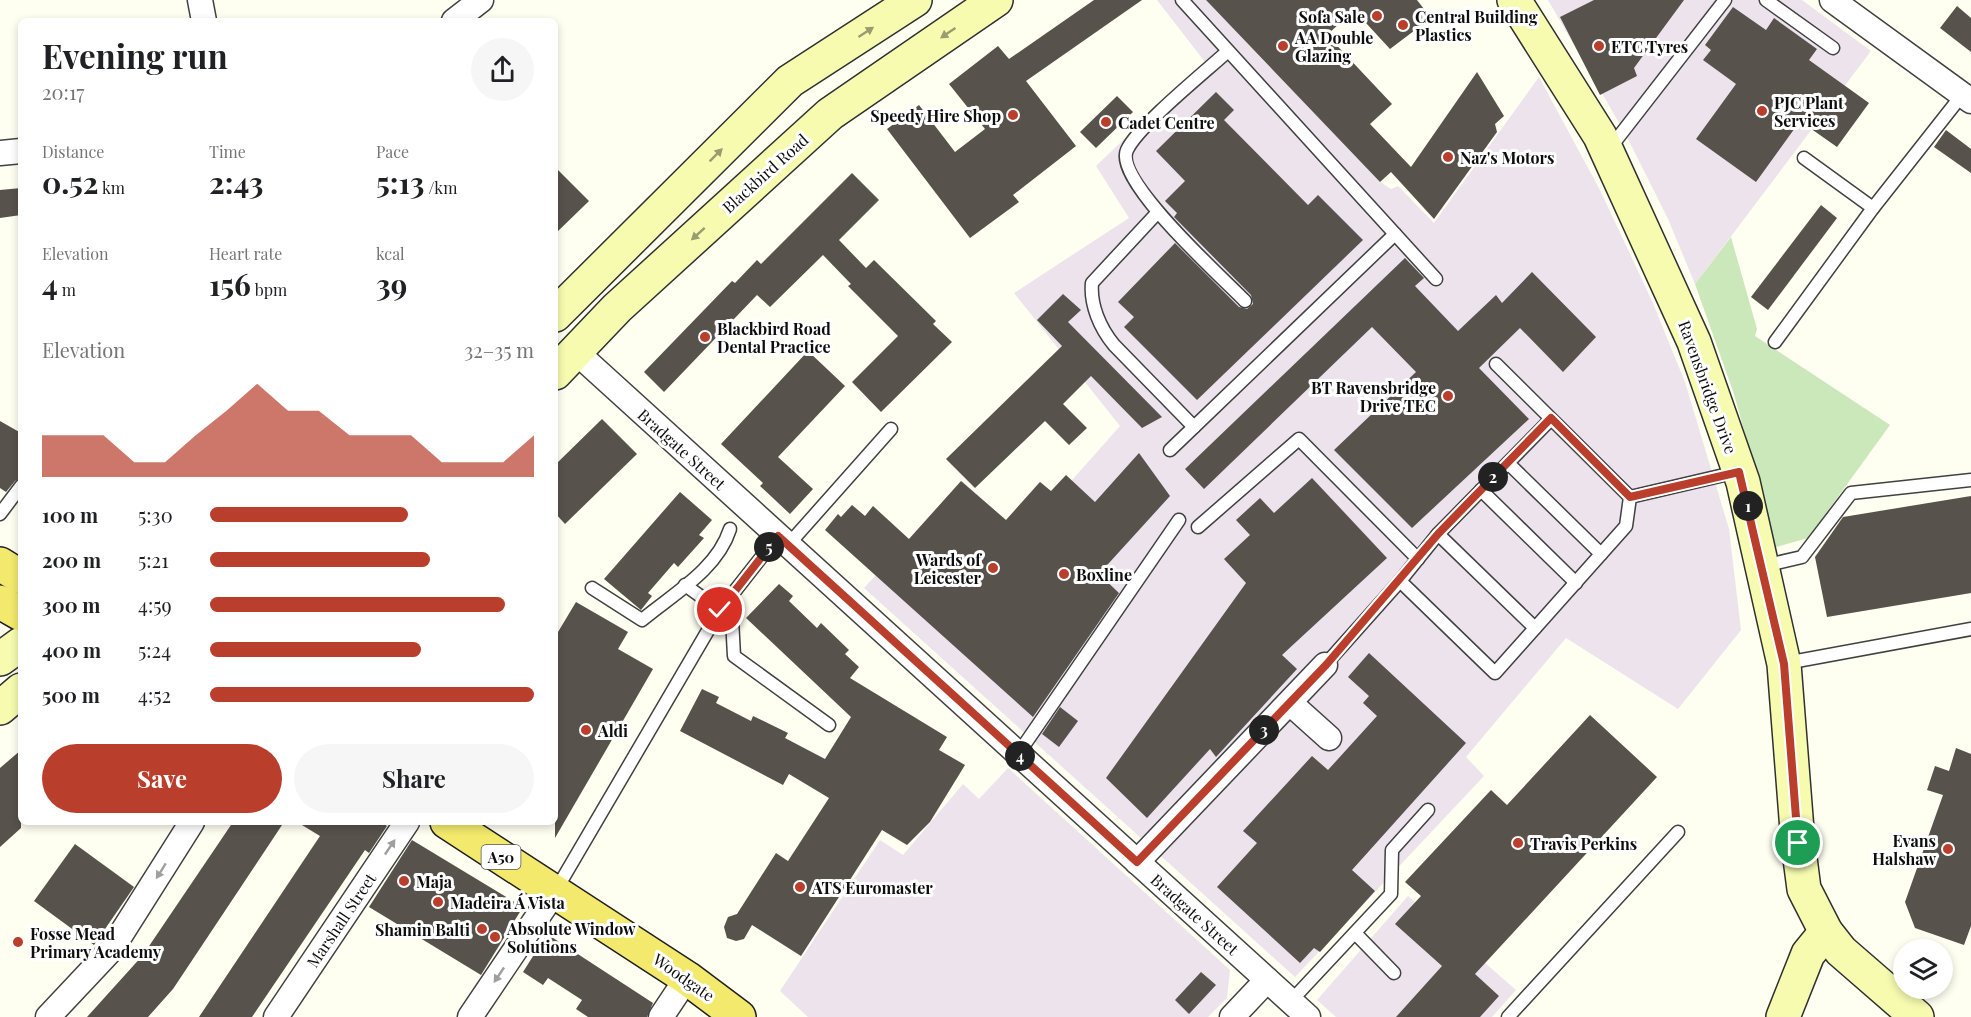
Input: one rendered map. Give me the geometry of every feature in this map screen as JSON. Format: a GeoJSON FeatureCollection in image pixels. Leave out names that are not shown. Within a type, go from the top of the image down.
{"type":"FeatureCollection","features":[{"type":"Feature","properties":{"kind":"main road"},"geometry":{"type":"LineString","coordinates":[[0,564],[18,575]]}},
{"type":"Feature","properties":{"kind":"main road"},"geometry":{"type":"LineString","coordinates":[[0,602],[18,612]]}},
{"type":"Feature","properties":{"kind":"main road","name":"Woodgate"},"geometry":{"type":"LineString","coordinates":[[452,825],[687,978],[739,1017]]}},
{"type":"Feature","properties":{"kind":"street"},"geometry":{"type":"LineString","coordinates":[[200,0],[203,18]]}},
{"type":"Feature","properties":{"kind":"street"},"geometry":{"type":"LineString","coordinates":[[458,18],[481,0]]}},
{"type":"Feature","properties":{"kind":"street"},"geometry":{"type":"LineString","coordinates":[[558,312],[790,81],[915,0]]}},
{"type":"Feature","properties":{"kind":"street","name":"Blackbird Road"},"geometry":{"type":"LineString","coordinates":[[566,362],[617,308],[668,260],[830,114],[996,0]]}},
{"type":"Feature","properties":{"kind":"street","name":"Ravensbridge Drive"},"geometry":{"type":"LineString","coordinates":[[1514,0],[1608,151],[1694,342],[1739,472],[1784,664],[1798,843],[1804,889],[1826,932],[1840,951],[1917,1017]]}},
{"type":"Feature","properties":{"kind":"street"},"geometry":{"type":"LineString","coordinates":[[1832,0],[1967,98]]}},
{"type":"Feature","properties":{"kind":"street"},"geometry":{"type":"LineString","coordinates":[[0,153],[18,151]]}},
{"type":"Feature","properties":{"kind":"street"},"geometry":{"type":"LineString","coordinates":[[636,234],[668,260]]}},
{"type":"Feature","properties":{"kind":"street","name":"Bradgate Street"},"geometry":{"type":"LineString","coordinates":[[566,362],[783,540],[1299,1009]]}},
{"type":"Feature","properties":{"kind":"street"},"geometry":{"type":"LineString","coordinates":[[0,659],[18,646]]}},
{"type":"Feature","properties":{"kind":"street"},"geometry":{"type":"LineString","coordinates":[[1137,862],[1326,665]]}},
{"type":"Feature","properties":{"kind":"street"},"geometry":{"type":"LineString","coordinates":[[0,708],[18,693]]}},
{"type":"Feature","properties":{"kind":"street"},"geometry":{"type":"LineString","coordinates":[[1290,703],[1329,738]]}},
{"type":"Feature","properties":{"kind":"street"},"geometry":{"type":"LineString","coordinates":[[48,1017],[111,950],[190,825]]}},
{"type":"Feature","properties":{"kind":"street","name":"Marshall Street"},"geometry":{"type":"LineString","coordinates":[[276,1017],[405,825]]}},
{"type":"Feature","properties":{"kind":"street"},"geometry":{"type":"LineString","coordinates":[[470,1017],[555,891]]}},
{"type":"Feature","properties":{"kind":"street"},"geometry":{"type":"LineString","coordinates":[[1783,1017],[1808,954],[1826,932]]}},
{"type":"Feature","properties":{"kind":"street"},"geometry":{"type":"LineString","coordinates":[[661,1017],[687,978]]}},
{"type":"Feature","properties":{"kind":"street"},"geometry":{"type":"LineString","coordinates":[[1232,1017],[1267,980]]}},
{"type":"Feature","properties":{"kind":"lane"},"geometry":{"type":"LineString","coordinates":[[1182,0],[1436,279]]}},
{"type":"Feature","properties":{"kind":"lane"},"geometry":{"type":"LineString","coordinates":[[1608,151],[1725,0]]}},
{"type":"Feature","properties":{"kind":"lane"},"geometry":{"type":"LineString","coordinates":[[1766,0],[1833,48]]}},
{"type":"Feature","properties":{"kind":"lane"},"geometry":{"type":"LineString","coordinates":[[1228,51],[1140,133],[1126,151],[1125,161],[1131,175],[1158,212],[1245,301]]}},
{"type":"Feature","properties":{"kind":"lane"},"geometry":{"type":"LineString","coordinates":[[1775,342],[1873,208],[1967,98]]}},
{"type":"Feature","properties":{"kind":"lane"},"geometry":{"type":"LineString","coordinates":[[1804,158],[1873,208]]}},
{"type":"Feature","properties":{"kind":"lane"},"geometry":{"type":"LineString","coordinates":[[1158,212],[1092,283],[1091,296],[1103,332],[1194,427]]}},
{"type":"Feature","properties":{"kind":"lane"},"geometry":{"type":"LineString","coordinates":[[1170,450],[1395,234]]}},
{"type":"Feature","properties":{"kind":"lane"},"geometry":{"type":"LineString","coordinates":[[1496,364],[1630,497]]}},
{"type":"Feature","properties":{"kind":"lane"},"geometry":{"type":"LineString","coordinates":[[1326,665],[1438,534],[1551,418]]}},
{"type":"Feature","properties":{"kind":"lane"},"geometry":{"type":"LineString","coordinates":[[555,891],[686,663],[720,610],[783,540],[891,429]]}},
{"type":"Feature","properties":{"kind":"lane"},"geometry":{"type":"LineString","coordinates":[[1198,526],[1299,439],[1418,559]]}},
{"type":"Feature","properties":{"kind":"lane"},"geometry":{"type":"LineString","coordinates":[[1508,463],[1601,554]]}},
{"type":"Feature","properties":{"kind":"lane"},"geometry":{"type":"LineString","coordinates":[[1630,497],[1739,472]]}},
{"type":"Feature","properties":{"kind":"lane"},"geometry":{"type":"LineString","coordinates":[[1762,566],[1802,557],[1851,493],[1971,480]]}},
{"type":"Feature","properties":{"kind":"lane"},"geometry":{"type":"LineString","coordinates":[[0,514],[18,490]]}},
{"type":"Feature","properties":{"kind":"lane"},"geometry":{"type":"LineString","coordinates":[[1481,490],[1576,583]]}},
{"type":"Feature","properties":{"kind":"lane"},"geometry":{"type":"LineString","coordinates":[[1400,581],[1495,673],[1626,526],[1630,497]]}},
{"type":"Feature","properties":{"kind":"lane"},"geometry":{"type":"LineString","coordinates":[[1018,754],[1179,520]]}},
{"type":"Feature","properties":{"kind":"lane"},"geometry":{"type":"LineString","coordinates":[[592,588],[642,620],[711,563],[725,544],[729,530]]}},
{"type":"Feature","properties":{"kind":"lane"},"geometry":{"type":"LineString","coordinates":[[1438,534],[1535,628]]}},
{"type":"Feature","properties":{"kind":"lane"},"geometry":{"type":"LineString","coordinates":[[685,585],[732,619],[734,656],[829,725]]}},
{"type":"Feature","properties":{"kind":"lane"},"geometry":{"type":"LineString","coordinates":[[1784,664],[1971,629]]}},
{"type":"Feature","properties":{"kind":"lane"},"geometry":{"type":"LineString","coordinates":[[1299,1009],[1355,933],[1391,894],[1392,850],[1428,810]]}},
{"type":"Feature","properties":{"kind":"lane"},"geometry":{"type":"LineString","coordinates":[[1508,1017],[1678,832]]}},
{"type":"Feature","properties":{"kind":"lane"},"geometry":{"type":"LineString","coordinates":[[1355,933],[1394,973]]}},
{"type":"Feature","properties":{"kind":"shaded area"},"geometry":{"type":"Polygon","coordinates":[[[1157,0],[1206,0],[1380,182],[1391,189],[1398,186],[1434,223],[1539,77],[1600,190],[1652,301],[1685,382],[1729,529],[1741,630],[1678,709],[1566,638],[1466,757],[1484,776],[1295,977],[864,588],[962,481],[1006,520],[1040,481],[1057,497],[1120,426],[1014,293],[1129,218],[1096,166],[1205,62],[1157,0]]]}},
{"type":"Feature","properties":{"kind":"shaded area"},"geometry":{"type":"Polygon","coordinates":[[[1548,0],[1802,0],[1871,51],[1695,284],[1668,219],[1626,135],[1548,0]]]}},
{"type":"Feature","properties":{"kind":"shaded area"},"geometry":{"type":"Polygon","coordinates":[[[1008,768],[1230,970],[1227,998],[1208,1017],[808,1017],[780,991],[880,840],[903,855],[963,784],[979,799],[1008,768]]]}},
{"type":"Feature","properties":{"kind":"shaded area"},"geometry":{"type":"Polygon","coordinates":[[[1408,896],[1516,990],[1492,1017],[1336,1017],[1317,1000],[1408,896]]]}},
{"type":"Feature","properties":{"kind":"green space"},"geometry":{"type":"Polygon","coordinates":[[[1731,237],[1757,329],[1755,336],[1890,425],[1808,538],[1776,547],[1734,394],[1695,284],[1731,237]]]}},
{"type":"Feature","properties":{"kind":"building"},"geometry":{"type":"Polygon","coordinates":[[[1094,0],[1142,0],[1026,81],[1076,146],[1013,195],[1019,202],[970,238],[887,129],[919,105],[955,152],[985,129],[949,84],[998,46],[1009,59],[1094,0]]]}},
{"type":"Feature","properties":{"kind":"building"},"geometry":{"type":"Polygon","coordinates":[[[1206,0],[1417,0],[1431,18],[1390,49],[1354,10],[1327,35],[1392,104],[1370,124],[1411,167],[1477,72],[1504,116],[1495,124],[1497,132],[1434,219],[1391,172],[1380,182],[1206,0]]]}},
{"type":"Feature","properties":{"kind":"building"},"geometry":{"type":"Polygon","coordinates":[[[1594,0],[1684,0],[1634,68],[1637,76],[1600,95],[1560,17],[1594,0]]]}},
{"type":"Feature","properties":{"kind":"building"},"geometry":{"type":"Polygon","coordinates":[[[1957,6],[1971,18],[1971,52],[1940,28],[1957,6]]]}},
{"type":"Feature","properties":{"kind":"building","name":"PJC Plant Services"},"geometry":{"type":"Polygon","coordinates":[[[1733,7],[1766,30],[1774,18],[1817,49],[1809,60],[1869,103],[1837,147],[1800,121],[1756,182],[1696,139],[1736,84],[1703,60],[1711,50],[1705,45],[1733,7]]]}},
{"type":"Feature","properties":{"kind":"building"},"geometry":{"type":"Polygon","coordinates":[[[1216,92],[1234,110],[1224,120],[1308,205],[1318,195],[1363,240],[1197,400],[1124,327],[1134,317],[1118,302],[1175,243],[1239,307],[1247,309],[1253,304],[1251,295],[1174,217],[1177,213],[1165,201],[1185,181],[1156,151],[1216,92]]]}},
{"type":"Feature","properties":{"kind":"building","name":"Cadet Centre"},"geometry":{"type":"Polygon","coordinates":[[[1117,96],[1133,112],[1096,148],[1080,132],[1117,96]]]}},
{"type":"Feature","properties":{"kind":"building"},"geometry":{"type":"Polygon","coordinates":[[[1946,130],[1971,149],[1971,173],[1934,147],[1946,130]]]}},
{"type":"Feature","properties":{"kind":"building"},"geometry":{"type":"Polygon","coordinates":[[[558,170],[589,201],[558,231],[558,170]]]}},
{"type":"Feature","properties":{"kind":"building"},"geometry":{"type":"Polygon","coordinates":[[[852,173],[879,200],[839,240],[866,268],[874,260],[936,321],[933,324],[952,342],[881,412],[852,382],[898,336],[848,286],[851,284],[823,255],[770,307],[757,295],[664,392],[644,372],[732,281],[735,283],[757,260],[761,264],[852,173]]]}},
{"type":"Feature","properties":{"kind":"building"},"geometry":{"type":"Polygon","coordinates":[[[18,188],[18,215],[0,218],[0,190],[18,188]]]}},
{"type":"Feature","properties":{"kind":"building"},"geometry":{"type":"Polygon","coordinates":[[[1821,205],[1837,218],[1768,310],[1751,297],[1821,205]]]}},
{"type":"Feature","properties":{"kind":"building","name":"BT Ravensbridge Drive TEC"},"geometry":{"type":"Polygon","coordinates":[[[1405,258],[1424,278],[1415,286],[1458,331],[1496,295],[1502,303],[1532,272],[1596,337],[1563,372],[1520,328],[1479,368],[1529,419],[1412,528],[1334,450],[1416,372],[1372,327],[1204,489],[1185,469],[1405,258]]]}},
{"type":"Feature","properties":{"kind":"building"},"geometry":{"type":"Polygon","coordinates":[[[1063,294],[1081,310],[1068,322],[1162,417],[1142,428],[1091,376],[1063,404],[1087,428],[1069,445],[1045,421],[975,488],[946,459],[1062,346],[1037,320],[1063,294]]]}},
{"type":"Feature","properties":{"kind":"building"},"geometry":{"type":"Polygon","coordinates":[[[808,351],[845,386],[778,457],[813,489],[790,514],[760,486],[763,483],[721,444],[808,351]]]}},
{"type":"Feature","properties":{"kind":"building"},"geometry":{"type":"Polygon","coordinates":[[[602,419],[637,454],[565,524],[558,516],[558,462],[602,419]]]}},
{"type":"Feature","properties":{"kind":"building"},"geometry":{"type":"Polygon","coordinates":[[[0,421],[18,431],[18,480],[6,492],[0,488],[0,421]]]}},
{"type":"Feature","properties":{"kind":"building"},"geometry":{"type":"Polygon","coordinates":[[[1139,453],[1170,496],[1099,574],[1119,593],[1033,717],[825,530],[838,514],[841,517],[852,505],[865,516],[873,506],[909,539],[961,481],[1006,520],[1040,482],[1051,491],[1066,475],[1095,502],[1139,453]]]}},
{"type":"Feature","properties":{"kind":"building"},"geometry":{"type":"Polygon","coordinates":[[[1312,478],[1387,558],[1282,655],[1297,669],[1216,757],[1210,749],[1147,818],[1106,778],[1246,583],[1224,559],[1250,535],[1236,520],[1260,498],[1274,513],[1312,478]]]}},
{"type":"Feature","properties":{"kind":"building"},"geometry":{"type":"Polygon","coordinates":[[[680,492],[712,520],[699,535],[704,538],[678,567],[674,563],[648,593],[652,596],[641,610],[604,579],[680,492]]]}},
{"type":"Feature","properties":{"kind":"building"},"geometry":{"type":"Polygon","coordinates":[[[1971,496],[1971,593],[1827,617],[1815,557],[1843,517],[1971,496]]]}},
{"type":"Feature","properties":{"kind":"building"},"geometry":{"type":"Polygon","coordinates":[[[779,584],[793,596],[789,601],[817,628],[821,623],[849,650],[845,654],[859,667],[850,678],[947,737],[939,750],[965,765],[930,822],[907,845],[882,830],[801,956],[752,925],[744,939],[736,941],[727,938],[724,927],[728,917],[737,914],[776,853],[788,861],[829,798],[789,774],[783,785],[680,731],[702,689],[719,697],[716,703],[751,721],[753,716],[788,733],[785,738],[825,759],[851,717],[746,618],[779,584]]]}},
{"type":"Feature","properties":{"kind":"building","name":"Aldi"},"geometry":{"type":"Polygon","coordinates":[[[576,602],[628,632],[618,649],[653,669],[555,838],[555,825],[558,825],[558,632],[576,602]]]}},
{"type":"Feature","properties":{"kind":"building"},"geometry":{"type":"Polygon","coordinates":[[[1369,653],[1466,743],[1352,870],[1375,891],[1320,952],[1314,948],[1300,963],[1217,887],[1257,843],[1243,831],[1312,756],[1328,770],[1377,716],[1363,703],[1369,696],[1348,677],[1369,653]]]}},
{"type":"Feature","properties":{"kind":"building"},"geometry":{"type":"Polygon","coordinates":[[[1060,707],[1078,721],[1059,747],[1042,734],[1060,707]]]}},
{"type":"Feature","properties":{"kind":"building","name":"Travis Perkins"},"geometry":{"type":"Polygon","coordinates":[[[1590,715],[1657,777],[1475,974],[1499,996],[1480,1017],[1396,1017],[1442,966],[1395,924],[1421,896],[1405,882],[1491,790],[1507,805],[1590,715]]]}},
{"type":"Feature","properties":{"kind":"building","name":"Evans Halshaw"},"geometry":{"type":"Polygon","coordinates":[[[1956,748],[1971,754],[1971,926],[1964,945],[1953,941],[1953,939],[1915,928],[1905,902],[1943,795],[1927,790],[1935,766],[1949,771],[1956,748]]]}},
{"type":"Feature","properties":{"kind":"building"},"geometry":{"type":"Polygon","coordinates":[[[18,753],[18,825],[21,825],[21,828],[0,847],[0,768],[18,753]]]}},
{"type":"Feature","properties":{"kind":"building"},"geometry":{"type":"Polygon","coordinates":[[[231,825],[282,825],[173,989],[148,1017],[87,1017],[143,955],[231,825]]]}},
{"type":"Feature","properties":{"kind":"building"},"geometry":{"type":"Polygon","coordinates":[[[302,825],[387,826],[369,853],[365,850],[252,1017],[199,1017],[320,836],[302,825]]]}},
{"type":"Feature","properties":{"kind":"building"},"geometry":{"type":"Polygon","coordinates":[[[412,840],[523,907],[481,975],[369,907],[412,840]]]}},
{"type":"Feature","properties":{"kind":"building"},"geometry":{"type":"Polygon","coordinates":[[[75,844],[134,887],[94,945],[34,901],[75,844]]]}},
{"type":"Feature","properties":{"kind":"building"},"geometry":{"type":"Polygon","coordinates":[[[547,934],[653,1003],[647,1017],[588,1017],[576,1009],[582,1000],[548,978],[543,985],[523,972],[547,934]]]}},
{"type":"Feature","properties":{"kind":"building"},"geometry":{"type":"Polygon","coordinates":[[[1201,972],[1216,985],[1189,1014],[1175,1000],[1201,972]]]}},
{"type":"Feature","properties":{"kind":"place","name":"Sofa Sale"},"geometry":{"type":"Point","coordinates":[1377,16]}},
{"type":"Feature","properties":{"kind":"place","name":"Central Building Plastics"},"geometry":{"type":"Point","coordinates":[1403,25]}},
{"type":"Feature","properties":{"kind":"place","name":"AA Double Glazing"},"geometry":{"type":"Point","coordinates":[1283,46]}},
{"type":"Feature","properties":{"kind":"place","name":"ETC Tyres"},"geometry":{"type":"Point","coordinates":[1599,46]}},
{"type":"Feature","properties":{"kind":"place","name":"PJC Plant Services"},"geometry":{"type":"Point","coordinates":[1762,111]}},
{"type":"Feature","properties":{"kind":"place","name":"Speedy Hire Shop"},"geometry":{"type":"Point","coordinates":[1013,115]}},
{"type":"Feature","properties":{"kind":"place","name":"Cadet Centre"},"geometry":{"type":"Point","coordinates":[1106,122]}},
{"type":"Feature","properties":{"kind":"place","name":"Naz's Motors"},"geometry":{"type":"Point","coordinates":[1448,157]}},
{"type":"Feature","properties":{"kind":"place","name":"Blackbird Road Dental Practice"},"geometry":{"type":"Point","coordinates":[705,337]}},
{"type":"Feature","properties":{"kind":"place","name":"BT Ravensbridge Drive TEC"},"geometry":{"type":"Point","coordinates":[1448,396]}},
{"type":"Feature","properties":{"kind":"place","name":"Wards of Leicester"},"geometry":{"type":"Point","coordinates":[993,568]}},
{"type":"Feature","properties":{"kind":"place","name":"Boxline"},"geometry":{"type":"Point","coordinates":[1064,574]}},
{"type":"Feature","properties":{"kind":"place","name":"Aldi"},"geometry":{"type":"Point","coordinates":[586,730]}},
{"type":"Feature","properties":{"kind":"place","name":"Travis Perkins"},"geometry":{"type":"Point","coordinates":[1518,843]}},
{"type":"Feature","properties":{"kind":"place","name":"Evans Halshaw"},"geometry":{"type":"Point","coordinates":[1948,849]}},
{"type":"Feature","properties":{"kind":"place","name":"Maja"},"geometry":{"type":"Point","coordinates":[404,881]}},
{"type":"Feature","properties":{"kind":"place","name":"ATS Euromaster"},"geometry":{"type":"Point","coordinates":[800,887]}},
{"type":"Feature","properties":{"kind":"place","name":"Madeira Á Vista"},"geometry":{"type":"Point","coordinates":[438,902]}},
{"type":"Feature","properties":{"kind":"place","name":"Shamin Balti"},"geometry":{"type":"Point","coordinates":[482,929]}},
{"type":"Feature","properties":{"kind":"place","name":"Absolute Window Solutions"},"geometry":{"type":"Point","coordinates":[495,937]}},
{"type":"Feature","properties":{"kind":"place","name":"Fosse Mead Primary Academy"},"geometry":{"type":"Point","coordinates":[18,942]}},
{"type":"Feature","properties":{"kind":"route"},"geometry":{"type":"LineString","coordinates":[[720,610],[778,536],[1137,862],[1326,665],[1438,534],[1551,418],[1630,497],[1739,472],[1784,664],[1798,843]]}}]}
